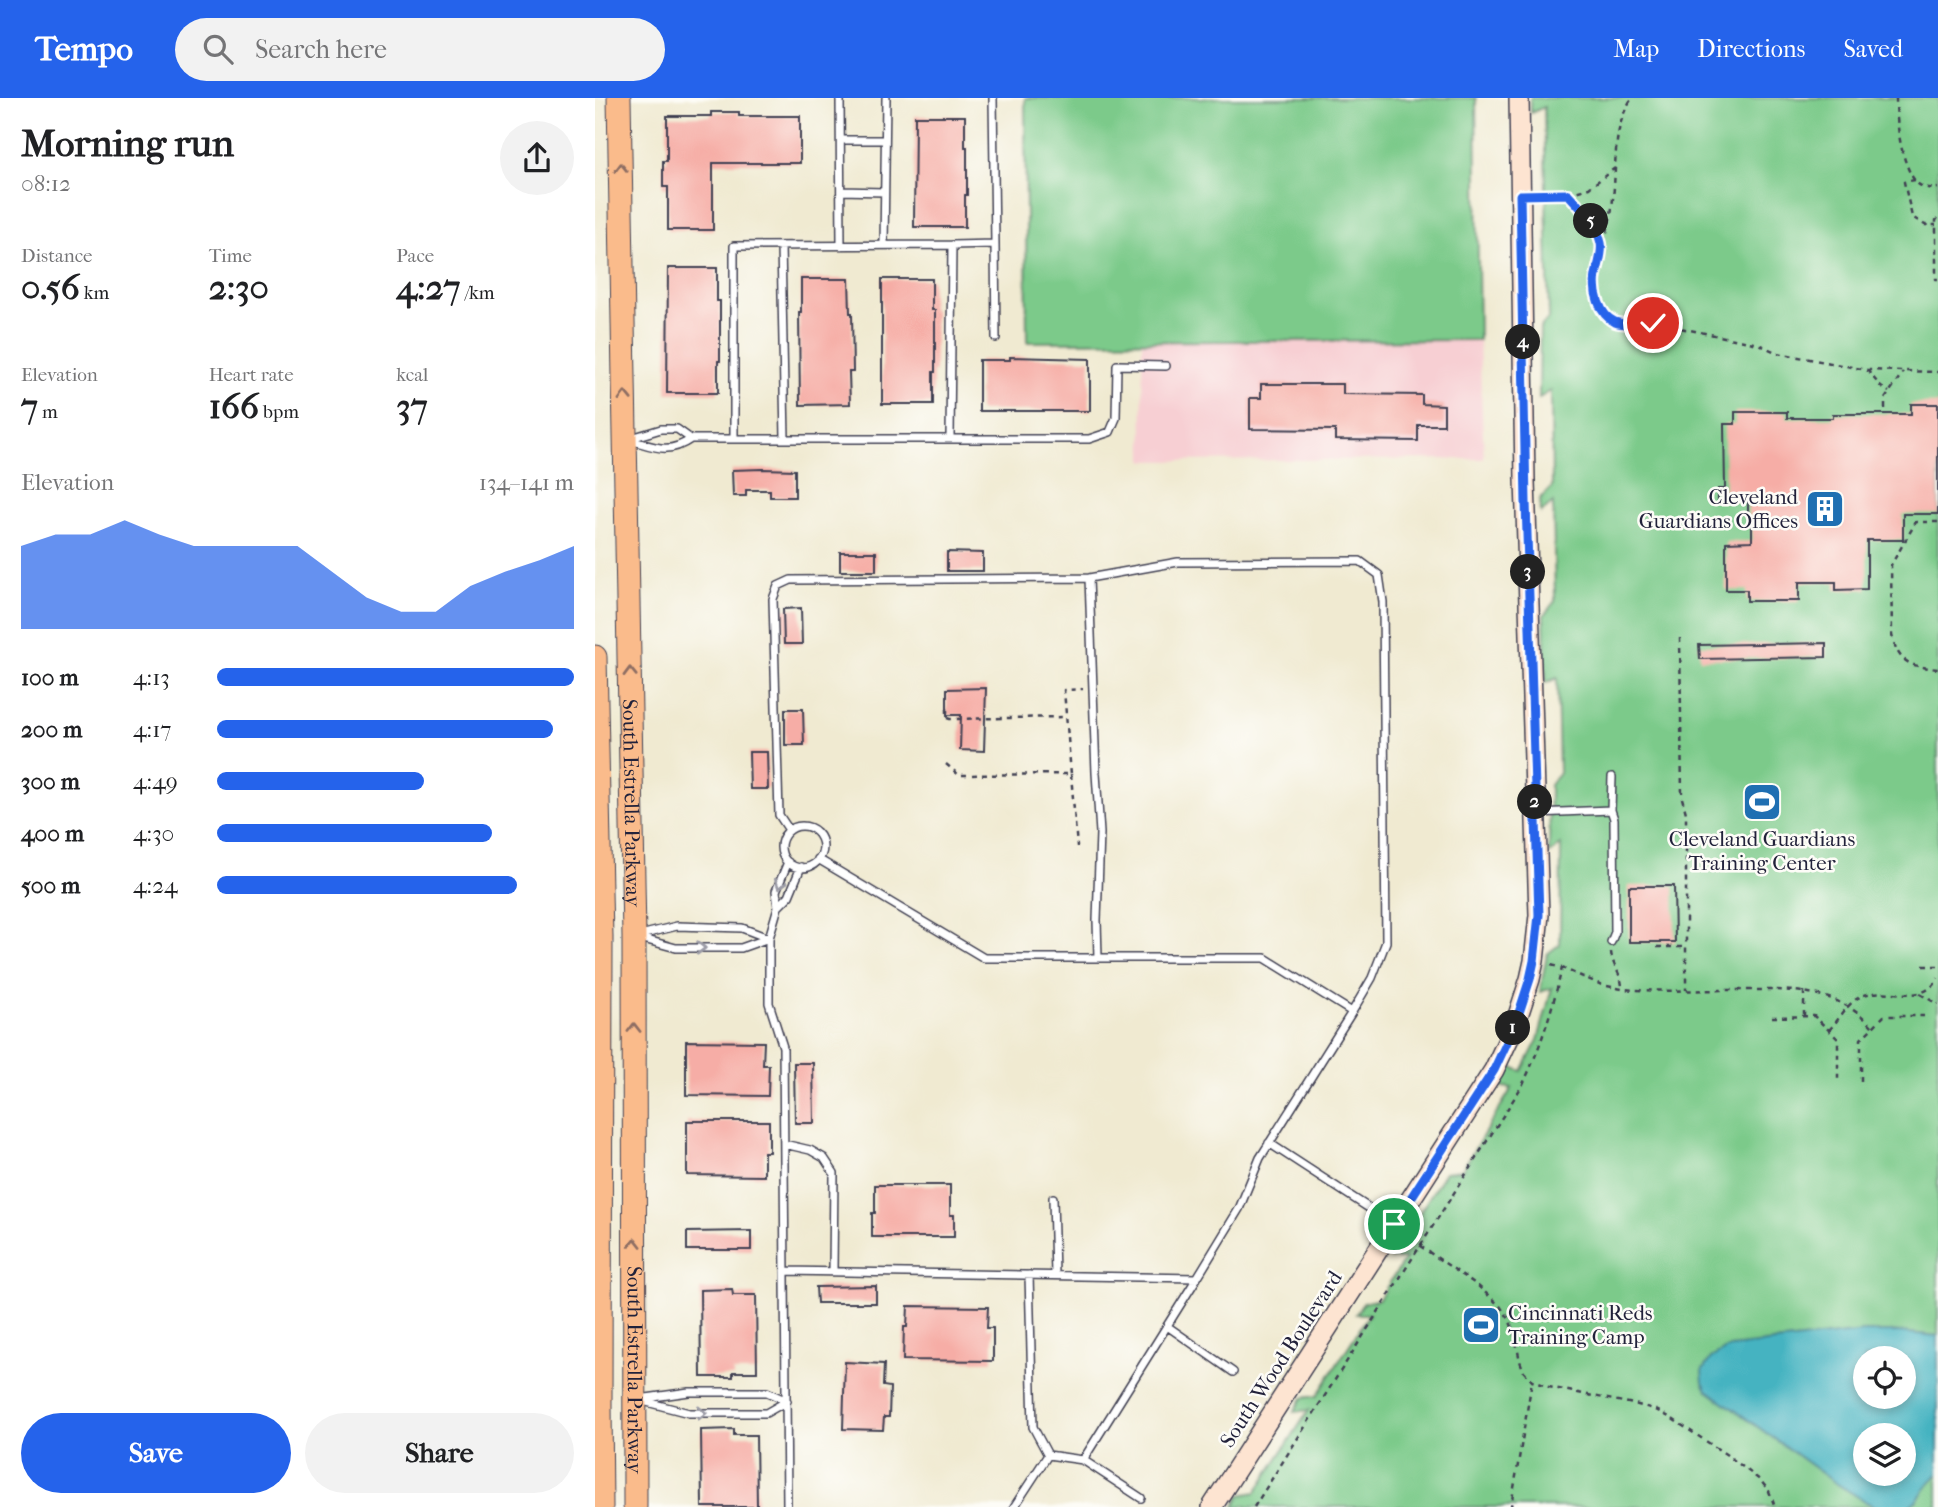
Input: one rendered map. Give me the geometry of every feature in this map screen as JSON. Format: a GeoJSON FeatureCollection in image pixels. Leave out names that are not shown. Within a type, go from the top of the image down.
{"type":"FeatureCollection","features":[{"type":"Feature","properties":{"kind":"main road","name":"South Estrella Parkway"},"geometry":{"type":"LineString","coordinates":[[619,98],[634,936],[635,1507]]}},
{"type":"Feature","properties":{"kind":"main road","name":"South Estrella Parkway"},"geometry":{"type":"LineString","coordinates":[[595,657],[601,937],[601,1507]]}},
{"type":"Feature","properties":{"kind":"main road"},"geometry":{"type":"LineString","coordinates":[[601,937],[634,936]]}},
{"type":"Feature","properties":{"kind":"street","name":"South Wood Boulevard"},"geometry":{"type":"LineString","coordinates":[[1212,1507],[1494,1070],[1515,1025],[1534,961],[1539,915],[1526,502],[1519,98]]}},
{"type":"Feature","properties":{"kind":"lane"},"geometry":{"type":"LineString","coordinates":[[840,98],[841,246]]}},
{"type":"Feature","properties":{"kind":"lane"},"geometry":{"type":"LineString","coordinates":[[884,245],[886,98]]}},
{"type":"Feature","properties":{"kind":"lane"},"geometry":{"type":"LineString","coordinates":[[993,98],[996,338]]}},
{"type":"Feature","properties":{"kind":"lane"},"geometry":{"type":"LineString","coordinates":[[841,140],[885,140]]}},
{"type":"Feature","properties":{"kind":"lane"},"geometry":{"type":"LineString","coordinates":[[841,191],[884,192]]}},
{"type":"Feature","properties":{"kind":"lane"},"geometry":{"type":"LineString","coordinates":[[734,438],[734,246],[995,244]]}},
{"type":"Feature","properties":{"kind":"lane"},"geometry":{"type":"LineString","coordinates":[[950,438],[951,245]]}},
{"type":"Feature","properties":{"kind":"lane"},"geometry":{"type":"LineString","coordinates":[[781,246],[785,438]]}},
{"type":"Feature","properties":{"kind":"lane"},"geometry":{"type":"LineString","coordinates":[[626,439],[661,448],[678,448],[691,439],[734,438],[1089,439],[1110,432],[1116,418],[1117,365],[1165,366]]}},
{"type":"Feature","properties":{"kind":"lane"},"geometry":{"type":"LineString","coordinates":[[626,439],[660,429],[677,429],[691,439]]}},
{"type":"Feature","properties":{"kind":"lane"},"geometry":{"type":"LineString","coordinates":[[789,830],[779,815],[773,599],[778,586],[791,580],[1089,578],[1178,562],[1360,561],[1378,575],[1383,602],[1386,942],[1372,978],[1260,1158],[1239,1209],[1083,1460]]}},
{"type":"Feature","properties":{"kind":"lane"},"geometry":{"type":"LineString","coordinates":[[1089,578],[1100,833],[1098,958]]}},
{"type":"Feature","properties":{"kind":"lane"},"geometry":{"type":"LineString","coordinates":[[1611,942],[1615,932],[1612,777]]}},
{"type":"Feature","properties":{"kind":"lane"},"geometry":{"type":"LineString","coordinates":[[1535,813],[1611,810]]}},
{"type":"Feature","properties":{"kind":"lane"},"geometry":{"type":"LineString","coordinates":[[803,826],[815,830],[823,847],[818,859],[808,867],[788,862],[783,856],[782,842],[789,830],[803,826]]}},
{"type":"Feature","properties":{"kind":"lane"},"geometry":{"type":"LineString","coordinates":[[818,859],[984,958],[1265,958],[1352,1012]]}},
{"type":"Feature","properties":{"kind":"lane"},"geometry":{"type":"LineString","coordinates":[[787,1507],[783,1047],[769,1003],[769,938],[778,907],[776,891],[788,862]]}},
{"type":"Feature","properties":{"kind":"lane"},"geometry":{"type":"LineString","coordinates":[[778,907],[789,896],[801,867]]}},
{"type":"Feature","properties":{"kind":"lane"},"geometry":{"type":"LineString","coordinates":[[634,936],[677,926],[742,928],[769,938]]}},
{"type":"Feature","properties":{"kind":"lane"},"geometry":{"type":"LineString","coordinates":[[634,936],[676,948],[741,948],[769,938]]}},
{"type":"Feature","properties":{"kind":"lane"},"geometry":{"type":"LineString","coordinates":[[1269,1143],[1394,1224]]}},
{"type":"Feature","properties":{"kind":"lane"},"geometry":{"type":"LineString","coordinates":[[784,1144],[810,1150],[824,1158],[834,1173],[833,1272]]}},
{"type":"Feature","properties":{"kind":"lane"},"geometry":{"type":"LineString","coordinates":[[1053,1198],[1055,1275]]}},
{"type":"Feature","properties":{"kind":"lane"},"geometry":{"type":"LineString","coordinates":[[786,1271],[1197,1278]]}},
{"type":"Feature","properties":{"kind":"lane"},"geometry":{"type":"LineString","coordinates":[[1029,1275],[1033,1426],[1048,1455]]}},
{"type":"Feature","properties":{"kind":"lane"},"geometry":{"type":"LineString","coordinates":[[1167,1326],[1233,1372]]}},
{"type":"Feature","properties":{"kind":"lane"},"geometry":{"type":"LineString","coordinates":[[635,1399],[689,1392],[767,1392],[787,1401]]}},
{"type":"Feature","properties":{"kind":"lane"},"geometry":{"type":"LineString","coordinates":[[635,1399],[689,1413],[766,1413],[787,1401]]}},
{"type":"Feature","properties":{"kind":"lane"},"geometry":{"type":"LineString","coordinates":[[1048,1455],[1083,1460],[1141,1498]]}},
{"type":"Feature","properties":{"kind":"lane"},"geometry":{"type":"LineString","coordinates":[[1014,1507],[1048,1455]]}},
{"type":"Feature","properties":{"kind":"path"},"geometry":{"type":"LineString","coordinates":[[1632,98],[1623,115],[1616,142],[1611,210],[1595,280],[1600,307],[1612,321],[1653,323],[1758,344],[1778,353],[1867,370],[1938,371]]}},
{"type":"Feature","properties":{"kind":"path"},"geometry":{"type":"LineString","coordinates":[[1896,98],[1902,150],[1915,180],[1921,186],[1938,188]]}},
{"type":"Feature","properties":{"kind":"path"},"geometry":{"type":"LineString","coordinates":[[1520,195],[1568,194],[1588,188],[1615,168]]}},
{"type":"Feature","properties":{"kind":"path"},"geometry":{"type":"LineString","coordinates":[[1915,180],[1904,182],[1912,217],[1925,225],[1936,225]]}},
{"type":"Feature","properties":{"kind":"path"},"geometry":{"type":"LineString","coordinates":[[1568,194],[1590,220],[1601,245]]}},
{"type":"Feature","properties":{"kind":"path"},"geometry":{"type":"LineString","coordinates":[[1938,219],[1938,279]]}},
{"type":"Feature","properties":{"kind":"path"},"geometry":{"type":"LineString","coordinates":[[1867,370],[1881,387],[1889,392]]}},
{"type":"Feature","properties":{"kind":"path"},"geometry":{"type":"LineString","coordinates":[[1885,409],[1885,399],[1903,372]]}},
{"type":"Feature","properties":{"kind":"path"},"geometry":{"type":"LineString","coordinates":[[1938,522],[1916,522],[1891,565],[1894,645],[1905,661],[1914,666],[1938,669]]}},
{"type":"Feature","properties":{"kind":"path"},"geometry":{"type":"LineString","coordinates":[[1680,638],[1682,798],[1686,813],[1686,990]]}},
{"type":"Feature","properties":{"kind":"path"},"geometry":{"type":"LineString","coordinates":[[1077,847],[1064,690],[1093,689]]}},
{"type":"Feature","properties":{"kind":"path"},"geometry":{"type":"LineString","coordinates":[[947,708],[947,718],[950,719],[1066,717]]}},
{"type":"Feature","properties":{"kind":"path"},"geometry":{"type":"LineString","coordinates":[[946,764],[959,775],[1071,774]]}},
{"type":"Feature","properties":{"kind":"path"},"geometry":{"type":"LineString","coordinates":[[1611,942],[1613,963],[1622,978],[1622,989]]}},
{"type":"Feature","properties":{"kind":"path"},"geometry":{"type":"LineString","coordinates":[[1657,947],[1686,947]]}},
{"type":"Feature","properties":{"kind":"path"},"geometry":{"type":"LineString","coordinates":[[1534,961],[1622,989],[1804,991],[1848,1006],[1861,1014],[1873,1027]]}},
{"type":"Feature","properties":{"kind":"path"},"geometry":{"type":"LineString","coordinates":[[1923,966],[1938,966]]}},
{"type":"Feature","properties":{"kind":"path"},"geometry":{"type":"LineString","coordinates":[[1254,1507],[1522,1086],[1549,1023],[1562,968]]}},
{"type":"Feature","properties":{"kind":"path"},"geometry":{"type":"LineString","coordinates":[[1829,1030],[1859,997],[1873,993],[1920,994],[1933,987],[1938,978]]}},
{"type":"Feature","properties":{"kind":"path"},"geometry":{"type":"LineString","coordinates":[[1804,991],[1804,1017]]}},
{"type":"Feature","properties":{"kind":"path"},"geometry":{"type":"LineString","coordinates":[[1920,994],[1938,1004]]}},
{"type":"Feature","properties":{"kind":"path"},"geometry":{"type":"LineString","coordinates":[[1772,1017],[1814,1016],[1829,1030],[1838,1039],[1839,1082]]}},
{"type":"Feature","properties":{"kind":"path"},"geometry":{"type":"LineString","coordinates":[[1861,1081],[1861,1040],[1873,1027],[1884,1016],[1924,1016]]}},
{"type":"Feature","properties":{"kind":"path"},"geometry":{"type":"LineString","coordinates":[[1420,1246],[1477,1285],[1500,1306],[1514,1332],[1524,1372],[1532,1381],[1549,1388],[1654,1409],[1727,1455],[1760,1480],[1769,1491],[1775,1507]]}},
{"type":"Feature","properties":{"kind":"path"},"geometry":{"type":"LineString","coordinates":[[1513,1507],[1511,1506],[1532,1381]]}},
{"type":"Feature","properties":{"kind":"shaded area"},"geometry":{"type":"Polygon","coordinates":[[[1479,340],[1484,459],[1143,461],[1142,341],[1479,340]]]}},
{"type":"Feature","properties":{"kind":"green space"},"geometry":{"type":"Polygon","coordinates":[[[1025,98],[1476,98],[1479,340],[1027,342],[1025,98]]]}},
{"type":"Feature","properties":{"kind":"green space","name":"Cleveland Guardians Training Center"},"geometry":{"type":"Polygon","coordinates":[[[1530,98],[1938,98],[1938,1507],[1234,1507],[1240,1495],[1256,1492],[1309,1410],[1294,1412],[1302,1398],[1317,1396],[1369,1314],[1356,1314],[1363,1303],[1379,1299],[1405,1259],[1391,1259],[1445,1172],[1462,1170],[1512,1088],[1501,1087],[1511,1067],[1522,1071],[1538,1040],[1552,988],[1540,992],[1547,954],[1560,944],[1561,845],[1549,854],[1550,785],[1559,773],[1557,678],[1546,683],[1544,615],[1555,601],[1553,503],[1541,513],[1540,499],[1552,487],[1551,391],[1539,398],[1540,328],[1549,318],[1544,107],[1531,113],[1530,98]]]}},
{"type":"Feature","properties":{"kind":"water"},"geometry":{"type":"Polygon","coordinates":[[[1863,1332],[1938,1336],[1938,1473],[1908,1507],[1877,1507],[1868,1503],[1834,1482],[1707,1390],[1702,1371],[1711,1358],[1730,1347],[1863,1332]]]}},
{"type":"Feature","properties":{"kind":"building"},"geometry":{"type":"Polygon","coordinates":[[[711,112],[739,112],[739,116],[800,116],[800,163],[713,163],[713,230],[668,230],[668,187],[663,187],[663,161],[667,161],[667,116],[711,116],[711,112]]]}},
{"type":"Feature","properties":{"kind":"building"},"geometry":{"type":"Polygon","coordinates":[[[915,116],[965,116],[965,227],[914,227],[915,116]]]}},
{"type":"Feature","properties":{"kind":"building"},"geometry":{"type":"Polygon","coordinates":[[[668,268],[717,268],[717,301],[720,301],[718,393],[667,393],[668,268]]]}},
{"type":"Feature","properties":{"kind":"building"},"geometry":{"type":"Polygon","coordinates":[[[801,279],[849,279],[853,372],[849,372],[850,404],[800,405],[801,279]]]}},
{"type":"Feature","properties":{"kind":"building"},"geometry":{"type":"Polygon","coordinates":[[[882,279],[932,279],[932,310],[935,310],[933,404],[882,404],[882,279]]]}},
{"type":"Feature","properties":{"kind":"building"},"geometry":{"type":"Polygon","coordinates":[[[1010,357],[1090,359],[1090,411],[979,411],[979,360],[1010,360],[1010,357]]]}},
{"type":"Feature","properties":{"kind":"building"},"geometry":{"type":"Polygon","coordinates":[[[1261,384],[1343,384],[1343,394],[1422,395],[1422,404],[1444,405],[1444,425],[1418,425],[1418,441],[1335,440],[1335,430],[1250,429],[1250,398],[1261,398],[1261,384]]]}},
{"type":"Feature","properties":{"kind":"building","name":"Cleveland Guardians Offices"},"geometry":{"type":"Polygon","coordinates":[[[1911,404],[1938,404],[1938,514],[1903,514],[1903,540],[1867,540],[1867,589],[1836,590],[1836,582],[1799,582],[1799,601],[1747,601],[1747,590],[1726,590],[1726,542],[1752,541],[1752,517],[1748,517],[1748,501],[1718,501],[1718,489],[1725,489],[1724,424],[1735,424],[1735,412],[1787,412],[1787,418],[1833,418],[1833,414],[1911,414],[1911,404]]]}},
{"type":"Feature","properties":{"kind":"building"},"geometry":{"type":"Polygon","coordinates":[[[732,470],[795,470],[795,497],[770,497],[770,490],[746,490],[746,496],[733,496],[732,470]]]}},
{"type":"Feature","properties":{"kind":"building"},"geometry":{"type":"Polygon","coordinates":[[[840,552],[876,552],[876,571],[840,571],[840,552]]]}},
{"type":"Feature","properties":{"kind":"building"},"geometry":{"type":"Polygon","coordinates":[[[947,552],[983,553],[983,571],[947,571],[947,552]]]}},
{"type":"Feature","properties":{"kind":"building"},"geometry":{"type":"Polygon","coordinates":[[[801,608],[802,644],[784,644],[783,609],[801,608]]]}},
{"type":"Feature","properties":{"kind":"building"},"geometry":{"type":"Polygon","coordinates":[[[1826,643],[1826,657],[1700,659],[1699,645],[1826,643]]]}},
{"type":"Feature","properties":{"kind":"building"},"geometry":{"type":"Polygon","coordinates":[[[986,688],[984,751],[960,750],[961,715],[947,715],[947,689],[986,688]]]}},
{"type":"Feature","properties":{"kind":"building"},"geometry":{"type":"Polygon","coordinates":[[[785,709],[803,709],[804,745],[785,745],[785,709]]]}},
{"type":"Feature","properties":{"kind":"building"},"geometry":{"type":"Polygon","coordinates":[[[749,752],[767,752],[768,789],[750,789],[749,752]]]}},
{"type":"Feature","properties":{"kind":"building"},"geometry":{"type":"Polygon","coordinates":[[[1629,886],[1674,886],[1675,942],[1629,942],[1629,886]]]}},
{"type":"Feature","properties":{"kind":"building"},"geometry":{"type":"Polygon","coordinates":[[[686,1041],[764,1042],[763,1065],[769,1065],[768,1096],[686,1095],[686,1041]]]}},
{"type":"Feature","properties":{"kind":"building"},"geometry":{"type":"Polygon","coordinates":[[[794,1063],[813,1063],[814,1123],[795,1123],[794,1063]]]}},
{"type":"Feature","properties":{"kind":"building"},"geometry":{"type":"Polygon","coordinates":[[[687,1121],[769,1121],[769,1152],[764,1152],[764,1176],[687,1175],[687,1121]]]}},
{"type":"Feature","properties":{"kind":"building"},"geometry":{"type":"Polygon","coordinates":[[[875,1185],[950,1185],[950,1215],[954,1215],[954,1237],[872,1237],[875,1185]]]}},
{"type":"Feature","properties":{"kind":"building"},"geometry":{"type":"Polygon","coordinates":[[[751,1231],[751,1250],[687,1250],[687,1232],[751,1231]]]}},
{"type":"Feature","properties":{"kind":"building"},"geometry":{"type":"Polygon","coordinates":[[[876,1286],[876,1303],[817,1303],[816,1287],[876,1286]]]}},
{"type":"Feature","properties":{"kind":"building"},"geometry":{"type":"Polygon","coordinates":[[[732,1289],[733,1295],[756,1295],[757,1372],[733,1372],[733,1377],[701,1377],[700,1290],[732,1289]]]}},
{"type":"Feature","properties":{"kind":"building"},"geometry":{"type":"Polygon","coordinates":[[[908,1306],[988,1307],[987,1328],[993,1328],[993,1361],[903,1360],[908,1306]]]}},
{"type":"Feature","properties":{"kind":"building"},"geometry":{"type":"Polygon","coordinates":[[[845,1362],[884,1364],[883,1386],[890,1387],[889,1417],[884,1417],[883,1430],[843,1429],[845,1362]]]}},
{"type":"Feature","properties":{"kind":"building"},"geometry":{"type":"Polygon","coordinates":[[[734,1429],[734,1435],[756,1435],[757,1507],[702,1507],[701,1430],[734,1429]]]}},
{"type":"Feature","properties":{"kind":"place","name":"Cleveland Guardians Offices"},"geometry":{"type":"Point","coordinates":[1825,509]}},
{"type":"Feature","properties":{"kind":"place","name":"Cleveland Guardians Training Center"},"geometry":{"type":"Point","coordinates":[1762,802]}},
{"type":"Feature","properties":{"kind":"place","name":"Cincinnati Reds Training Camp"},"geometry":{"type":"Point","coordinates":[1481,1325]}},
{"type":"Feature","properties":{"kind":"route"},"geometry":{"type":"LineString","coordinates":[[1394,1224],[1494,1070],[1515,1025],[1534,961],[1539,915],[1526,502],[1520,195],[1568,194],[1583,209],[1601,245],[1595,280],[1600,307],[1612,321],[1653,323]]}}]}
